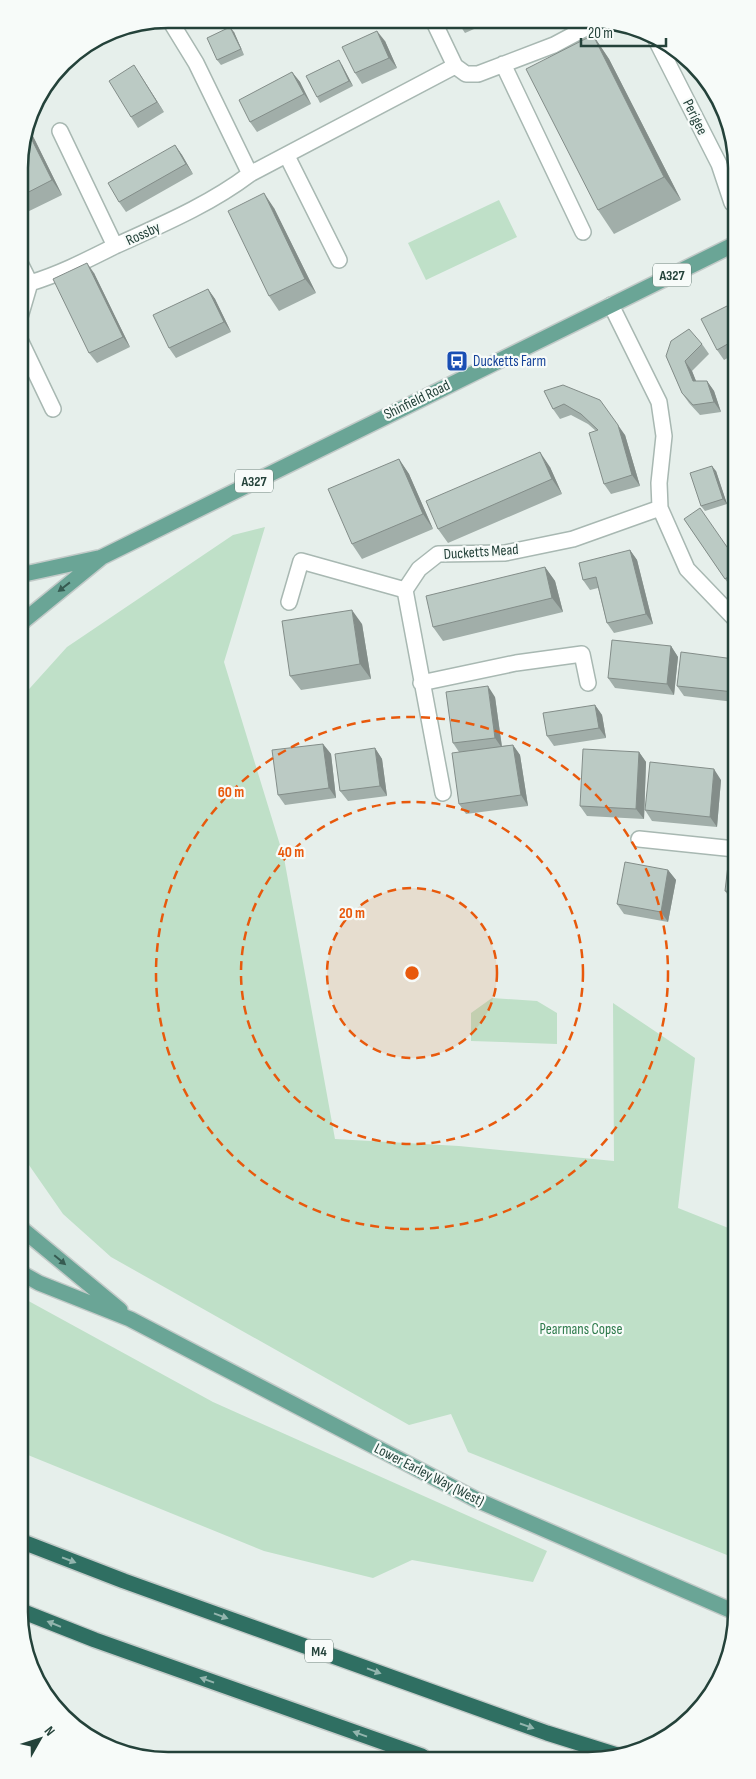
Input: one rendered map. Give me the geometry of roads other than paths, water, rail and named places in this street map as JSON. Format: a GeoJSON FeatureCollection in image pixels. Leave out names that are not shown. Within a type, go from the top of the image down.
{"type":"FeatureCollection","features":[{"type":"Feature","properties":{"kind":"highway","name":"M4"},"geometry":{"type":"LineString","coordinates":[[28,1544],[124,1582],[514,1721],[603,1750]]}},
{"type":"Feature","properties":{"kind":"highway"},"geometry":{"type":"LineString","coordinates":[[28,1614],[95,1640],[411,1752]]}},
{"type":"Feature","properties":{"kind":"main road","name":"Shinfield Road"},"geometry":{"type":"LineString","coordinates":[[28,617],[102,557],[728,247]]}},
{"type":"Feature","properties":{"kind":"main road","name":"Shinfield Road"},"geometry":{"type":"LineString","coordinates":[[28,573],[102,557]]}},
{"type":"Feature","properties":{"kind":"main road","name":"Lower Earley Way (West)"},"geometry":{"type":"LineString","coordinates":[[28,1233],[130,1319]]}},
{"type":"Feature","properties":{"kind":"main road","name":"Lower Earley Way (West)"},"geometry":{"type":"LineString","coordinates":[[28,1277],[39,1283],[130,1319],[476,1500],[728,1609]]}},
{"type":"Feature","properties":{"kind":"street"},"geometry":{"type":"LineString","coordinates":[[175,28],[196,63],[250,174]]}},
{"type":"Feature","properties":{"kind":"street"},"geometry":{"type":"LineString","coordinates":[[437,28],[455,66],[466,74],[478,74],[554,45],[587,28]]}},
{"type":"Feature","properties":{"kind":"street","name":"Perigee"},"geometry":{"type":"LineString","coordinates":[[660,48],[719,164],[728,191]]}},
{"type":"Feature","properties":{"kind":"street"},"geometry":{"type":"LineString","coordinates":[[503,64],[583,232]]}},
{"type":"Feature","properties":{"kind":"street","name":"Rossby"},"geometry":{"type":"LineString","coordinates":[[30,283],[78,265],[156,228],[228,190],[250,174],[455,66]]}},
{"type":"Feature","properties":{"kind":"street"},"geometry":{"type":"LineString","coordinates":[[60,131],[116,246]]}},
{"type":"Feature","properties":{"kind":"street"},"geometry":{"type":"LineString","coordinates":[[287,156],[339,260]]}},
{"type":"Feature","properties":{"kind":"street"},"geometry":{"type":"LineString","coordinates":[[28,279],[30,283],[28,290]]}},
{"type":"Feature","properties":{"kind":"street"},"geometry":{"type":"LineString","coordinates":[[610,305],[659,402],[664,436],[659,483],[660,508],[687,568],[728,612]]}},
{"type":"Feature","properties":{"kind":"street"},"geometry":{"type":"LineString","coordinates":[[28,357],[53,409]]}},
{"type":"Feature","properties":{"kind":"street","name":"Ducketts Mead"},"geometry":{"type":"LineString","coordinates":[[405,590],[418,569],[438,554],[505,553],[572,539],[660,508]]}},
{"type":"Feature","properties":{"kind":"street"},"geometry":{"type":"LineString","coordinates":[[289,602],[301,561],[405,590],[421,683],[444,793]]}},
{"type":"Feature","properties":{"kind":"street"},"geometry":{"type":"LineString","coordinates":[[421,683],[516,663],[582,654],[588,683]]}},
{"type":"Feature","properties":{"kind":"street"},"geometry":{"type":"LineString","coordinates":[[639,839],[728,848]]}},
{"type":"Feature","properties":{"kind":"place","name":"Ducketts Farm"},"geometry":{"type":"Point","coordinates":[457,361]}},
{"type":"Feature","properties":{"kind":"park label","name":"Pearmans Copse"},"geometry":{"type":"Point","coordinates":[581,1329]}}]}
